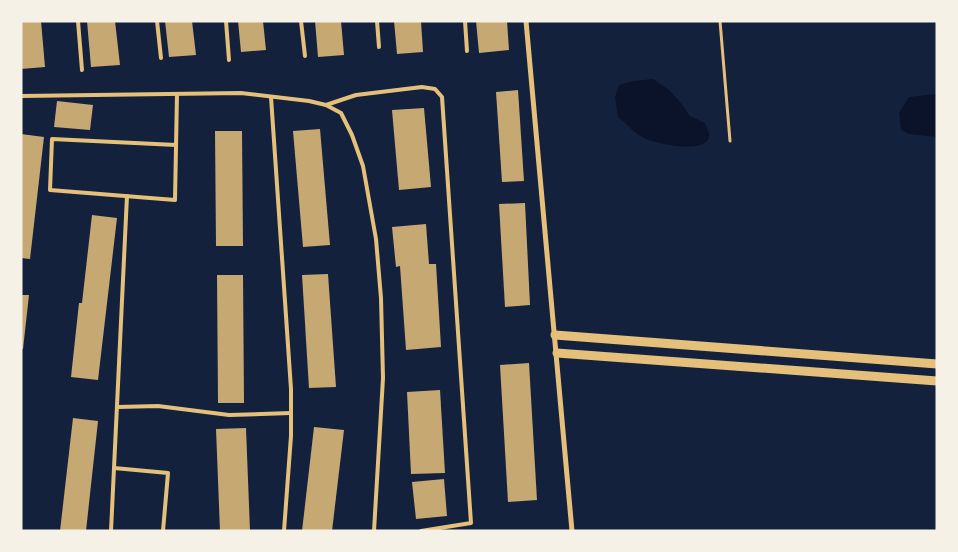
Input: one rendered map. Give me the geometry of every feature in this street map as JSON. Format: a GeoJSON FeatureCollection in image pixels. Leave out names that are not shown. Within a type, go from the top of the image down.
{"type":"FeatureCollection","features":[{"type":"Feature","properties":{"kind":"street"},"geometry":{"type":"LineString","coordinates":[[526,21],[572,531]]}},
{"type":"Feature","properties":{"kind":"street"},"geometry":{"type":"LineString","coordinates":[[555,335],[937,364]]}},
{"type":"Feature","properties":{"kind":"street"},"geometry":{"type":"LineString","coordinates":[[557,353],[937,381]]}},
{"type":"Feature","properties":{"kind":"lane"},"geometry":{"type":"LineString","coordinates":[[78,21],[82,70]]}},
{"type":"Feature","properties":{"kind":"lane"},"geometry":{"type":"LineString","coordinates":[[157,21],[161,58]]}},
{"type":"Feature","properties":{"kind":"lane"},"geometry":{"type":"LineString","coordinates":[[226,21],[229,60]]}},
{"type":"Feature","properties":{"kind":"lane"},"geometry":{"type":"LineString","coordinates":[[302,21],[305,56]]}},
{"type":"Feature","properties":{"kind":"lane"},"geometry":{"type":"LineString","coordinates":[[377,21],[379,47]]}},
{"type":"Feature","properties":{"kind":"lane"},"geometry":{"type":"LineString","coordinates":[[465,21],[467,51]]}},
{"type":"Feature","properties":{"kind":"lane"},"geometry":{"type":"LineString","coordinates":[[326,105],[356,95],[422,87],[436,89],[442,97],[471,523],[421,531]]}},
{"type":"Feature","properties":{"kind":"lane"},"geometry":{"type":"LineString","coordinates":[[21,96],[241,93],[309,101],[326,105],[341,113],[358,150],[363,166],[376,239],[381,298],[383,378],[374,531]]}},
{"type":"Feature","properties":{"kind":"lane"},"geometry":{"type":"LineString","coordinates":[[176,145],[52,139],[50,190],[175,200],[177,94]]}},
{"type":"Feature","properties":{"kind":"lane"},"geometry":{"type":"LineString","coordinates":[[271,97],[290,389],[291,436],[284,531]]}},
{"type":"Feature","properties":{"kind":"lane"},"geometry":{"type":"LineString","coordinates":[[111,531],[127,196]]}},
{"type":"Feature","properties":{"kind":"lane"},"geometry":{"type":"LineString","coordinates":[[117,407],[158,406],[228,415],[290,413]]}},
{"type":"Feature","properties":{"kind":"lane"},"geometry":{"type":"LineString","coordinates":[[114,468],[168,473],[163,531]]}},
{"type":"Feature","properties":{"kind":"path"},"geometry":{"type":"LineString","coordinates":[[720,21],[730,141]]}},
{"type":"Feature","properties":{"kind":"water"},"geometry":{"type":"Polygon","coordinates":[[[653,79],[669,90],[690,116],[705,123],[709,138],[705,143],[690,147],[652,141],[639,135],[618,117],[615,97],[619,85],[633,81],[653,79]]]}},
{"type":"Feature","properties":{"kind":"water"},"geometry":{"type":"Polygon","coordinates":[[[937,94],[937,137],[909,134],[901,130],[899,113],[909,97],[937,94]]]}},
{"type":"Feature","properties":{"kind":"building"},"geometry":{"type":"Polygon","coordinates":[[[21,21],[41,21],[45,67],[21,69],[21,21]]]}},
{"type":"Feature","properties":{"kind":"building"},"geometry":{"type":"Polygon","coordinates":[[[87,21],[115,21],[120,65],[91,67],[87,21]]]}},
{"type":"Feature","properties":{"kind":"building"},"geometry":{"type":"Polygon","coordinates":[[[165,21],[192,21],[196,55],[169,57],[165,21]]]}},
{"type":"Feature","properties":{"kind":"building"},"geometry":{"type":"Polygon","coordinates":[[[238,21],[263,21],[266,50],[241,52],[238,21]]]}},
{"type":"Feature","properties":{"kind":"building"},"geometry":{"type":"Polygon","coordinates":[[[315,21],[341,21],[344,55],[318,57],[315,21]]]}},
{"type":"Feature","properties":{"kind":"building"},"geometry":{"type":"Polygon","coordinates":[[[394,21],[421,21],[423,52],[397,54],[394,21]]]}},
{"type":"Feature","properties":{"kind":"building"},"geometry":{"type":"Polygon","coordinates":[[[476,21],[507,21],[509,50],[479,53],[476,21]]]}},
{"type":"Feature","properties":{"kind":"building"},"geometry":{"type":"Polygon","coordinates":[[[518,90],[524,181],[502,182],[496,92],[518,90]]]}},
{"type":"Feature","properties":{"kind":"building"},"geometry":{"type":"Polygon","coordinates":[[[57,101],[93,105],[90,130],[54,127],[57,101]]]}},
{"type":"Feature","properties":{"kind":"building"},"geometry":{"type":"Polygon","coordinates":[[[424,108],[431,187],[399,190],[392,110],[424,108]]]}},
{"type":"Feature","properties":{"kind":"building"},"geometry":{"type":"Polygon","coordinates":[[[320,129],[330,245],[303,247],[293,131],[320,129]]]}},
{"type":"Feature","properties":{"kind":"building"},"geometry":{"type":"Polygon","coordinates":[[[215,131],[242,131],[243,246],[216,246],[215,131]]]}},
{"type":"Feature","properties":{"kind":"building"},"geometry":{"type":"Polygon","coordinates":[[[21,134],[44,137],[30,259],[21,258],[21,134]]]}},
{"type":"Feature","properties":{"kind":"building"},"geometry":{"type":"Polygon","coordinates":[[[525,203],[530,305],[505,307],[499,204],[525,203]]]}},
{"type":"Feature","properties":{"kind":"building"},"geometry":{"type":"Polygon","coordinates":[[[92,215],[117,218],[98,380],[71,377],[79,303],[82,303],[92,215]]]}},
{"type":"Feature","properties":{"kind":"building"},"geometry":{"type":"Polygon","coordinates":[[[426,224],[429,264],[436,264],[441,347],[406,350],[400,266],[396,267],[392,227],[426,224]]]}},
{"type":"Feature","properties":{"kind":"building"},"geometry":{"type":"Polygon","coordinates":[[[328,274],[336,387],[309,388],[302,275],[328,274]]]}},
{"type":"Feature","properties":{"kind":"building"},"geometry":{"type":"Polygon","coordinates":[[[217,275],[243,275],[244,403],[218,403],[217,275]]]}},
{"type":"Feature","properties":{"kind":"building"},"geometry":{"type":"Polygon","coordinates":[[[21,295],[29,295],[23,349],[21,349],[21,295]]]}},
{"type":"Feature","properties":{"kind":"building"},"geometry":{"type":"Polygon","coordinates":[[[529,363],[537,500],[508,502],[500,365],[529,363]]]}},
{"type":"Feature","properties":{"kind":"building"},"geometry":{"type":"Polygon","coordinates":[[[440,390],[445,473],[411,474],[407,392],[440,390]]]}},
{"type":"Feature","properties":{"kind":"building"},"geometry":{"type":"Polygon","coordinates":[[[73,418],[98,421],[86,531],[60,531],[73,418]]]}},
{"type":"Feature","properties":{"kind":"building"},"geometry":{"type":"Polygon","coordinates":[[[314,427],[344,430],[332,531],[302,531],[314,427]]]}},
{"type":"Feature","properties":{"kind":"building"},"geometry":{"type":"Polygon","coordinates":[[[246,428],[250,531],[220,531],[216,429],[246,428]]]}},
{"type":"Feature","properties":{"kind":"building"},"geometry":{"type":"Polygon","coordinates":[[[444,479],[447,516],[416,519],[412,482],[444,479]]]}}]}
